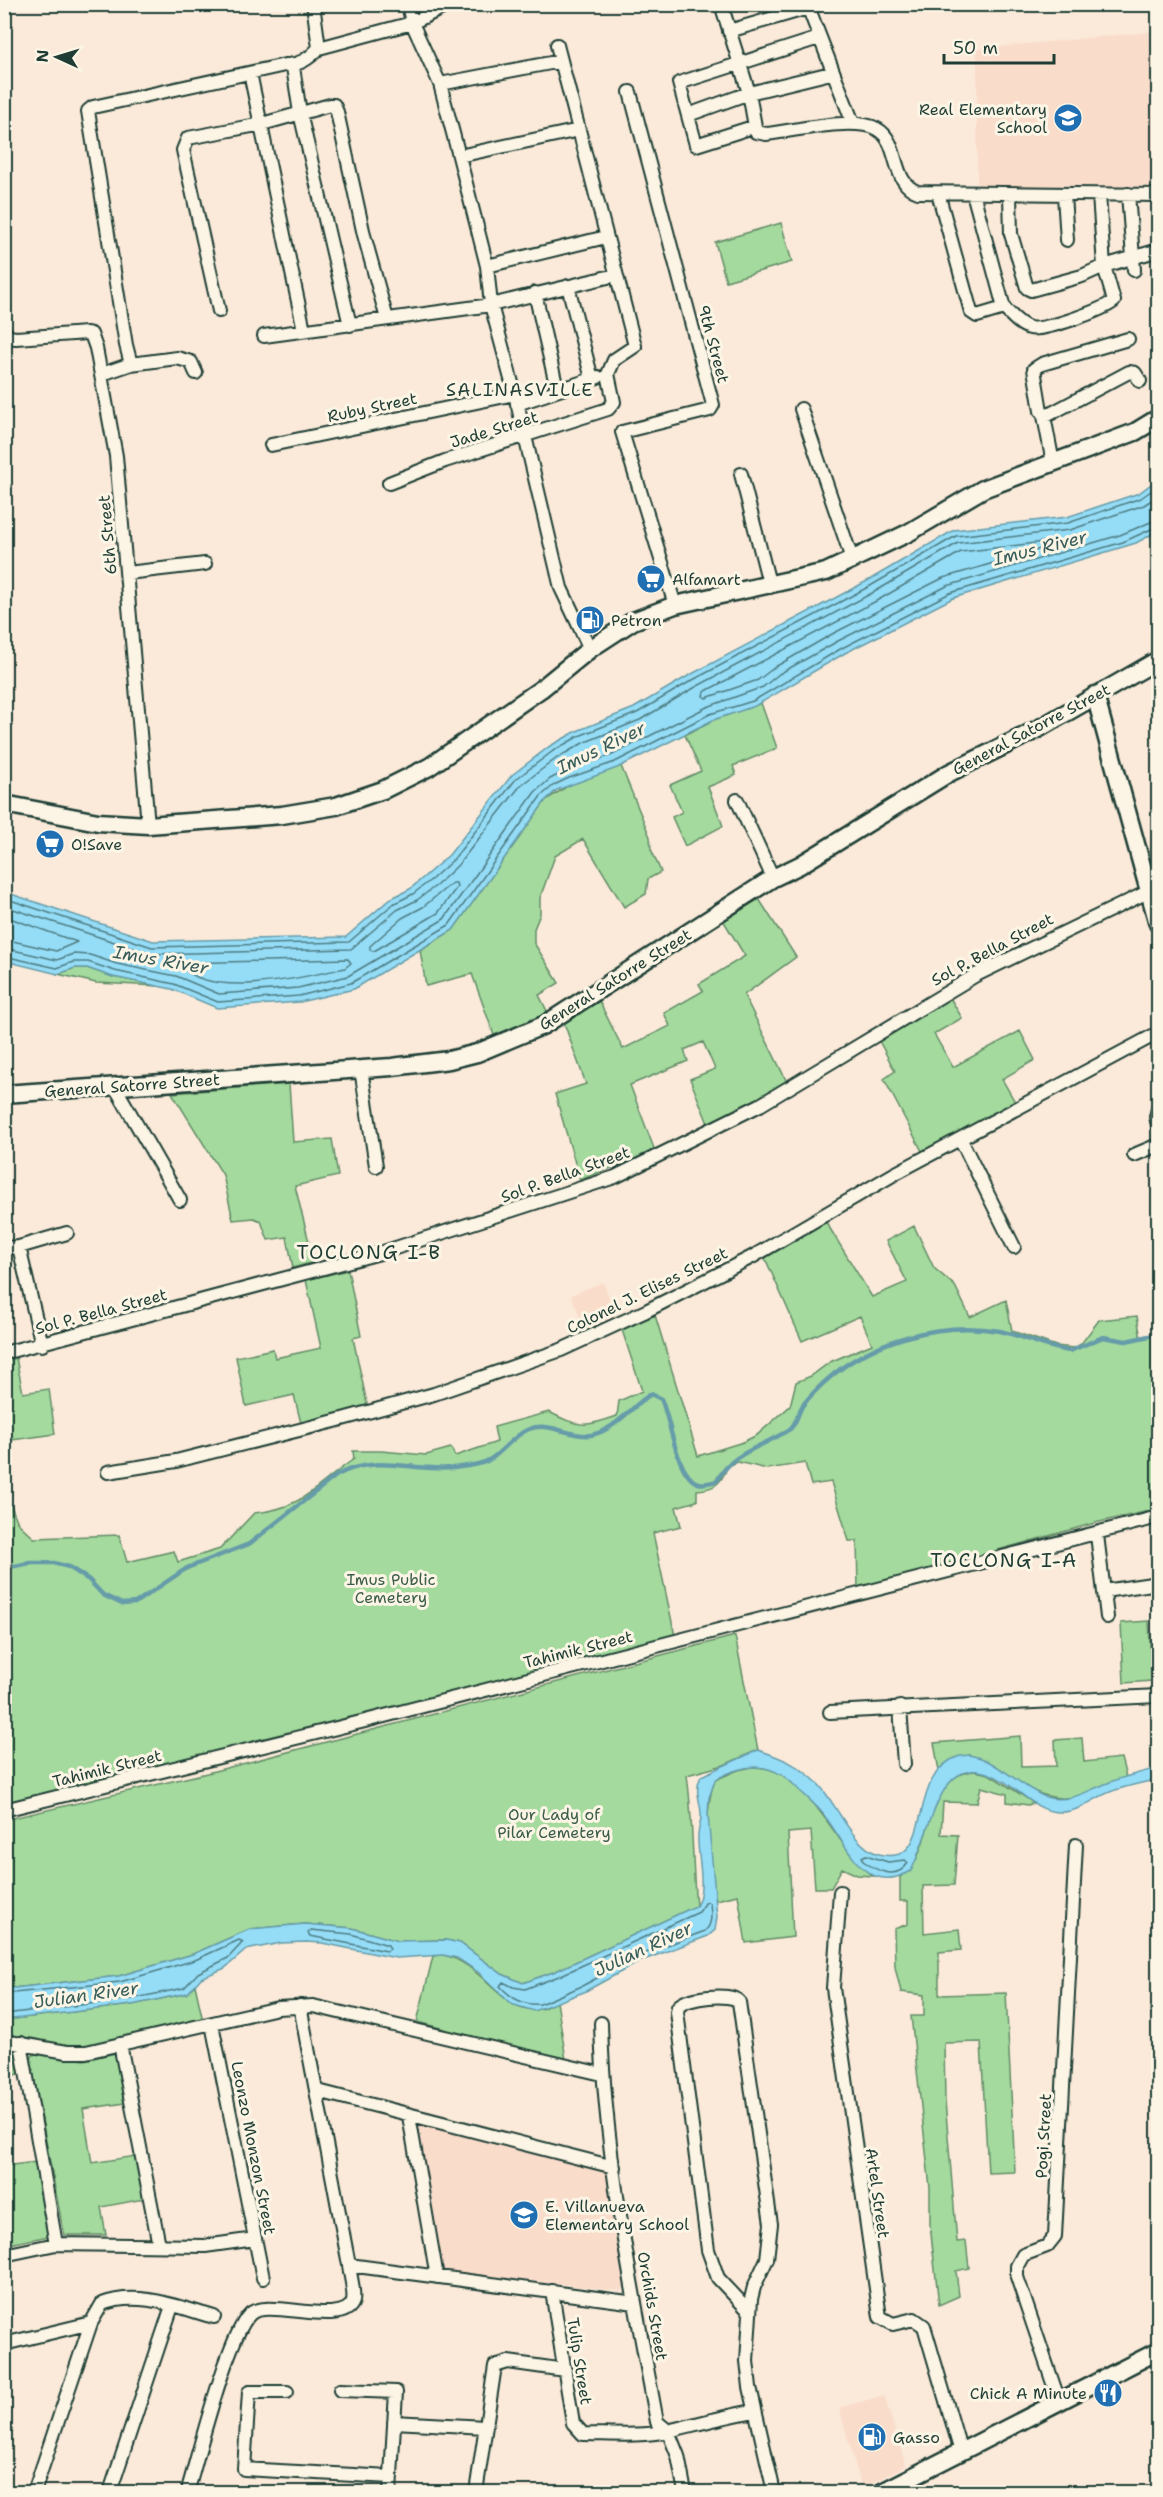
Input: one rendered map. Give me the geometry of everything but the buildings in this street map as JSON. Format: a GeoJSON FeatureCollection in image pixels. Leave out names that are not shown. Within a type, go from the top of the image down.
{"type":"FeatureCollection","features":[{"type":"Feature","properties":{"kind":"main road"},"geometry":{"type":"LineString","coordinates":[[4,804],[98,822],[148,825],[282,815],[336,806],[383,790],[429,767],[541,689],[590,649],[633,621],[675,605],[770,586],[826,572],[853,562],[983,489],[1135,432],[1158,418]]}},
{"type":"Feature","properties":{"kind":"main road","name":"General Satorre Street"},"geometry":{"type":"LineString","coordinates":[[4,1094],[361,1069],[419,1064],[468,1055],[544,1025],[773,878],[800,865],[949,773],[1038,729],[1095,694],[1158,660]]}},
{"type":"Feature","properties":{"kind":"main road"},"geometry":{"type":"LineString","coordinates":[[1095,694],[1153,890],[1158,924]]}},
{"type":"Feature","properties":{"kind":"main road"},"geometry":{"type":"LineString","coordinates":[[882,2493],[1158,2351]]}},
{"type":"Feature","properties":{"kind":"street"},"geometry":{"type":"LineString","coordinates":[[313,4],[319,48]]}},
{"type":"Feature","properties":{"kind":"street"},"geometry":{"type":"LineString","coordinates":[[408,4],[412,23],[440,84],[459,156],[487,266],[491,305],[561,588],[590,649]]}},
{"type":"Feature","properties":{"kind":"street"},"geometry":{"type":"LineString","coordinates":[[131,364],[122,322],[88,111],[93,106],[285,65],[293,67],[312,56],[319,48],[412,23],[450,4]]}},
{"type":"Feature","properties":{"kind":"street"},"geometry":{"type":"LineString","coordinates":[[721,4],[748,93],[753,128],[756,132],[766,134],[853,123],[875,128],[884,135],[903,181],[910,190],[1010,195],[1158,195]]}},
{"type":"Feature","properties":{"kind":"street"},"geometry":{"type":"LineString","coordinates":[[729,31],[808,6],[831,73],[853,123]]}},
{"type":"Feature","properties":{"kind":"street"},"geometry":{"type":"LineString","coordinates":[[753,128],[696,145],[679,83],[819,38]]}},
{"type":"Feature","properties":{"kind":"street"},"geometry":{"type":"LineString","coordinates":[[557,45],[635,346],[614,360],[608,374]]}},
{"type":"Feature","properties":{"kind":"street"},"geometry":{"type":"LineString","coordinates":[[440,84],[561,61]]}},
{"type":"Feature","properties":{"kind":"street"},"geometry":{"type":"LineString","coordinates":[[293,67],[300,113],[350,325]]}},
{"type":"Feature","properties":{"kind":"street"},"geometry":{"type":"LineString","coordinates":[[250,73],[304,330]]}},
{"type":"Feature","properties":{"kind":"street"},"geometry":{"type":"LineString","coordinates":[[688,115],[748,93],[831,73]]}},
{"type":"Feature","properties":{"kind":"street","name":"9th Street"},"geometry":{"type":"LineString","coordinates":[[630,92],[713,405],[710,410],[622,432],[675,605]]}},
{"type":"Feature","properties":{"kind":"street"},"geometry":{"type":"LineString","coordinates":[[219,311],[184,146],[188,138],[262,124],[334,105],[364,235],[387,319]]}},
{"type":"Feature","properties":{"kind":"street"},"geometry":{"type":"LineString","coordinates":[[459,156],[579,130]]}},
{"type":"Feature","properties":{"kind":"street"},"geometry":{"type":"LineString","coordinates":[[938,192],[971,312],[977,316],[1004,308]]}},
{"type":"Feature","properties":{"kind":"street"},"geometry":{"type":"LineString","coordinates":[[973,193],[1004,308],[1019,322],[1034,329],[1068,320],[1110,304],[1114,298],[1104,266],[1099,195]]}},
{"type":"Feature","properties":{"kind":"street"},"geometry":{"type":"LineString","coordinates":[[1128,194],[1134,270]]}},
{"type":"Feature","properties":{"kind":"street"},"geometry":{"type":"LineString","coordinates":[[1010,195],[1011,234],[1027,288],[1036,290],[1152,252]]}},
{"type":"Feature","properties":{"kind":"street"},"geometry":{"type":"LineString","coordinates":[[1064,195],[1067,240]]}},
{"type":"Feature","properties":{"kind":"street"},"geometry":{"type":"LineString","coordinates":[[487,266],[606,237]]}},
{"type":"Feature","properties":{"kind":"street"},"geometry":{"type":"LineString","coordinates":[[264,336],[491,305],[616,275]]}},
{"type":"Feature","properties":{"kind":"street"},"geometry":{"type":"LineString","coordinates":[[568,286],[592,379]]}},
{"type":"Feature","properties":{"kind":"street"},"geometry":{"type":"LineString","coordinates":[[535,293],[557,389]]}},
{"type":"Feature","properties":{"kind":"street","name":"6th Street"},"geometry":{"type":"LineString","coordinates":[[4,330],[9,337],[16,338],[87,333],[93,339],[102,374],[116,456],[148,825]]}},
{"type":"Feature","properties":{"kind":"street"},"geometry":{"type":"LineString","coordinates":[[1053,463],[1034,369],[1042,364],[1128,339]]}},
{"type":"Feature","properties":{"kind":"street"},"geometry":{"type":"LineString","coordinates":[[102,374],[131,364],[182,358],[191,362],[196,373]]}},
{"type":"Feature","properties":{"kind":"street"},"geometry":{"type":"LineString","coordinates":[[1044,416],[1129,372],[1136,373],[1140,381]]}},
{"type":"Feature","properties":{"kind":"street","name":"Ruby Street"},"geometry":{"type":"LineString","coordinates":[[271,445],[516,399],[608,374]]}},
{"type":"Feature","properties":{"kind":"street","name":"Jade Street"},"geometry":{"type":"LineString","coordinates":[[389,483],[445,461],[524,438],[613,406],[608,374]]}},
{"type":"Feature","properties":{"kind":"street"},"geometry":{"type":"LineString","coordinates":[[801,409],[853,562]]}},
{"type":"Feature","properties":{"kind":"street"},"geometry":{"type":"LineString","coordinates":[[741,474],[770,586]]}},
{"type":"Feature","properties":{"kind":"street"},"geometry":{"type":"LineString","coordinates":[[127,573],[205,564]]}},
{"type":"Feature","properties":{"kind":"street"},"geometry":{"type":"LineString","coordinates":[[737,800],[773,878]]}},
{"type":"Feature","properties":{"kind":"street","name":"Sol P. Bella Street"},"geometry":{"type":"LineString","coordinates":[[4,1353],[42,1345],[380,1253],[615,1177],[760,1105],[976,975],[1153,890]]}},
{"type":"Feature","properties":{"kind":"street","name":"Colonel J. Elises Street"},"geometry":{"type":"LineString","coordinates":[[108,1472],[176,1461],[334,1421],[434,1394],[561,1350],[638,1316],[752,1257],[886,1179],[1158,1033]]}},
{"type":"Feature","properties":{"kind":"street"},"geometry":{"type":"LineString","coordinates":[[361,1069],[376,1166]]}},
{"type":"Feature","properties":{"kind":"street"},"geometry":{"type":"LineString","coordinates":[[114,1085],[180,1200]]}},
{"type":"Feature","properties":{"kind":"street"},"geometry":{"type":"LineString","coordinates":[[1158,1109],[1155,1117],[1158,1125]]}},
{"type":"Feature","properties":{"kind":"street"},"geometry":{"type":"LineString","coordinates":[[961,1140],[1014,1247]]}},
{"type":"Feature","properties":{"kind":"street"},"geometry":{"type":"LineString","coordinates":[[1134,1155],[1158,1145]]}},
{"type":"Feature","properties":{"kind":"street"},"geometry":{"type":"LineString","coordinates":[[4,1248],[19,1247],[67,1233]]}},
{"type":"Feature","properties":{"kind":"street"},"geometry":{"type":"LineString","coordinates":[[19,1247],[42,1345]]}},
{"type":"Feature","properties":{"kind":"street","name":"Tahimik Street"},"geometry":{"type":"LineString","coordinates":[[4,1810],[1097,1535],[1158,1517]]}},
{"type":"Feature","properties":{"kind":"street"},"geometry":{"type":"LineString","coordinates":[[1097,1535],[1107,1617]]}},
{"type":"Feature","properties":{"kind":"street"},"geometry":{"type":"LineString","coordinates":[[1104,1591],[1152,1584]]}},
{"type":"Feature","properties":{"kind":"street"},"geometry":{"type":"LineString","coordinates":[[830,1712],[1158,1695]]}},
{"type":"Feature","properties":{"kind":"street"},"geometry":{"type":"LineString","coordinates":[[900,1707],[904,1764]]}},
{"type":"Feature","properties":{"kind":"street","name":"Pogi Street"},"geometry":{"type":"LineString","coordinates":[[1059,2401],[1020,2285],[1017,2266],[1023,2255],[1047,2246],[1054,2236],[1076,1845]]}},
{"type":"Feature","properties":{"kind":"street","name":"Artel Street"},"geometry":{"type":"LineString","coordinates":[[840,1892],[832,1974],[834,2002],[880,2318],[892,2324],[914,2319],[924,2326],[961,2452]]}},
{"type":"Feature","properties":{"kind":"street"},"geometry":{"type":"LineString","coordinates":[[750,2312],[718,2278],[708,2250],[677,2012],[678,2007],[686,2000],[730,1996],[739,2002],[771,2224],[769,2253],[754,2287],[750,2312],[748,2374],[774,2493]]}},
{"type":"Feature","properties":{"kind":"street"},"geometry":{"type":"LineString","coordinates":[[189,2486],[224,2374],[247,2317],[261,2309],[327,2313],[345,2311],[354,2299],[318,2091],[300,2006]]}},
{"type":"Feature","properties":{"kind":"street"},"geometry":{"type":"LineString","coordinates":[[4,2041],[67,2052],[86,2052],[278,2008],[300,2006],[330,2009],[602,2074]]}},
{"type":"Feature","properties":{"kind":"street","name":"Orchids Street"},"geometry":{"type":"LineString","coordinates":[[601,2022],[602,2074],[635,2303],[657,2422],[668,2431],[678,2456],[685,2493]]}},
{"type":"Feature","properties":{"kind":"street","name":"Leonzo Monzon Street"},"geometry":{"type":"LineString","coordinates":[[212,2024],[263,2278]]}},
{"type":"Feature","properties":{"kind":"street"},"geometry":{"type":"LineString","coordinates":[[21,2043],[56,2244]]}},
{"type":"Feature","properties":{"kind":"street"},"geometry":{"type":"LineString","coordinates":[[120,2044],[159,2246]]}},
{"type":"Feature","properties":{"kind":"street"},"geometry":{"type":"LineString","coordinates":[[318,2091],[614,2167]]}},
{"type":"Feature","properties":{"kind":"street"},"geometry":{"type":"LineString","coordinates":[[409,2116],[437,2277]]}},
{"type":"Feature","properties":{"kind":"street"},"geometry":{"type":"LineString","coordinates":[[4,2255],[56,2244],[205,2246],[255,2239]]}},
{"type":"Feature","properties":{"kind":"street"},"geometry":{"type":"LineString","coordinates":[[349,2265],[635,2303]]}},
{"type":"Feature","properties":{"kind":"street","name":"Tulip Street"},"geometry":{"type":"LineString","coordinates":[[552,2291],[573,2423],[583,2434],[644,2434],[668,2431]]}},
{"type":"Feature","properties":{"kind":"street"},"geometry":{"type":"LineString","coordinates":[[34,2493],[91,2323],[102,2304],[111,2301],[142,2300],[213,2317]]}},
{"type":"Feature","properties":{"kind":"street"},"geometry":{"type":"LineString","coordinates":[[110,2493],[172,2306]]}},
{"type":"Feature","properties":{"kind":"street"},"geometry":{"type":"LineString","coordinates":[[4,2344],[91,2323]]}},
{"type":"Feature","properties":{"kind":"street"},"geometry":{"type":"LineString","coordinates":[[476,2493],[495,2366],[508,2362],[565,2370]]}},
{"type":"Feature","properties":{"kind":"street"},"geometry":{"type":"LineString","coordinates":[[340,2390],[396,2392],[390,2493]]}},
{"type":"Feature","properties":{"kind":"street"},"geometry":{"type":"LineString","coordinates":[[287,2392],[282,2394],[249,2392],[244,2469],[391,2477]]}},
{"type":"Feature","properties":{"kind":"street"},"geometry":{"type":"LineString","coordinates":[[668,2431],[687,2424],[755,2411]]}},
{"type":"Feature","properties":{"kind":"street"},"geometry":{"type":"LineString","coordinates":[[394,2422],[485,2427]]}},
{"type":"Feature","properties":{"kind":"shaded area","name":"Real Elementary School"},"geometry":{"type":"Polygon","coordinates":[[[1158,31],[1158,187],[977,187],[977,49],[1158,31]]]}},
{"type":"Feature","properties":{"kind":"shaded area"},"geometry":{"type":"Polygon","coordinates":[[[603,1282],[618,1319],[586,1333],[571,1295],[603,1282]]]}},
{"type":"Feature","properties":{"kind":"shaded area","name":"E. Villanueva Elementary School"},"geometry":{"type":"Polygon","coordinates":[[[423,2124],[608,2169],[626,2288],[620,2291],[443,2271],[418,2138],[417,2128],[423,2124]]]}},
{"type":"Feature","properties":{"kind":"shaded area","name":"Gasso"},"geometry":{"type":"Polygon","coordinates":[[[884,2395],[906,2466],[862,2488],[839,2408],[884,2395]]]}},
{"type":"Feature","properties":{"kind":"green space"},"geometry":{"type":"Polygon","coordinates":[[[781,223],[792,262],[726,281],[715,242],[781,223]]]}},
{"type":"Feature","properties":{"kind":"green space"},"geometry":{"type":"Polygon","coordinates":[[[761,703],[777,748],[733,766],[736,775],[708,787],[723,826],[685,846],[672,817],[682,812],[670,785],[701,771],[685,735],[713,720],[761,703]]]}},
{"type":"Feature","properties":{"kind":"green space"},"geometry":{"type":"Polygon","coordinates":[[[621,766],[650,837],[651,849],[661,872],[648,879],[646,894],[624,907],[583,839],[555,856],[540,898],[540,914],[534,929],[534,943],[559,983],[539,995],[548,1013],[495,1038],[472,974],[426,986],[420,950],[453,930],[546,800],[572,783],[621,766]]]}},
{"type":"Feature","properties":{"kind":"green space"},"geometry":{"type":"Polygon","coordinates":[[[759,899],[796,957],[744,995],[787,1082],[709,1126],[690,1079],[715,1069],[703,1042],[684,1050],[688,1061],[630,1085],[655,1151],[580,1180],[555,1094],[586,1084],[564,1023],[598,999],[623,1049],[670,1026],[664,1013],[703,991],[699,984],[745,956],[723,920],[759,899]]]}},
{"type":"Feature","properties":{"kind":"green space"},"geometry":{"type":"Polygon","coordinates":[[[75,968],[87,968],[113,977],[159,986],[96,983],[58,974],[75,968]]]}},
{"type":"Feature","properties":{"kind":"green space"},"geometry":{"type":"Polygon","coordinates":[[[949,996],[962,1018],[934,1034],[953,1067],[1020,1031],[1035,1060],[1002,1079],[1015,1102],[923,1153],[884,1079],[895,1071],[878,1039],[949,996]]]}},
{"type":"Feature","properties":{"kind":"green space"},"geometry":{"type":"Polygon","coordinates":[[[289,1084],[293,1142],[332,1139],[338,1176],[295,1186],[314,1262],[293,1268],[287,1237],[268,1240],[261,1221],[254,1218],[233,1220],[223,1175],[172,1093],[289,1084]]]}},
{"type":"Feature","properties":{"kind":"green space","name":"Imus Public Cemetery"},"geometry":{"type":"Polygon","coordinates":[[[826,1222],[872,1297],[907,1282],[886,1241],[914,1226],[934,1268],[955,1286],[970,1317],[1006,1300],[1012,1331],[1056,1346],[1074,1348],[1081,1344],[1099,1320],[1137,1316],[1141,1339],[1158,1335],[1158,1509],[1095,1523],[858,1589],[857,1541],[849,1541],[831,1482],[811,1485],[805,1463],[767,1469],[738,1462],[728,1466],[717,1484],[697,1490],[697,1501],[676,1507],[681,1526],[653,1533],[675,1636],[5,1807],[4,1489],[18,1523],[34,1538],[119,1535],[127,1562],[174,1551],[178,1562],[220,1549],[254,1513],[271,1511],[297,1501],[354,1459],[353,1451],[426,1455],[451,1448],[455,1456],[497,1442],[494,1427],[549,1412],[568,1421],[582,1424],[597,1423],[617,1416],[619,1401],[642,1391],[622,1330],[655,1315],[698,1456],[743,1442],[757,1435],[790,1406],[796,1382],[811,1376],[830,1362],[872,1344],[860,1316],[802,1341],[765,1258],[826,1222]]]}},
{"type":"Feature","properties":{"kind":"green space"},"geometry":{"type":"Polygon","coordinates":[[[348,1270],[361,1336],[353,1338],[368,1408],[301,1423],[294,1395],[246,1406],[236,1357],[273,1349],[275,1358],[321,1348],[306,1280],[348,1270]]]}},
{"type":"Feature","properties":{"kind":"green space"},"geometry":{"type":"Polygon","coordinates":[[[16,1358],[23,1393],[49,1389],[55,1434],[5,1441],[5,1361],[16,1358]]]}},
{"type":"Feature","properties":{"kind":"green space"},"geometry":{"type":"Polygon","coordinates":[[[1149,1621],[1152,1681],[1124,1683],[1121,1623],[1149,1621]]]}},
{"type":"Feature","properties":{"kind":"green space","name":"Our Lady of Pilar Cemetery"},"geometry":{"type":"Polygon","coordinates":[[[735,1636],[758,1750],[724,1765],[687,1775],[696,1906],[556,1971],[523,1983],[502,1974],[460,1943],[446,1940],[398,1941],[352,1928],[305,1924],[250,1929],[193,1954],[119,1976],[5,1989],[4,1820],[207,1773],[735,1636]]]}},
{"type":"Feature","properties":{"kind":"green space"},"geometry":{"type":"Polygon","coordinates":[[[1020,1736],[1021,1767],[1056,1766],[1055,1740],[1082,1738],[1084,1762],[1121,1758],[1126,1777],[1079,1796],[1063,1798],[1035,1792],[969,1755],[939,1771],[934,1743],[1020,1736]]]}},
{"type":"Feature","properties":{"kind":"green space"},"geometry":{"type":"Polygon","coordinates":[[[752,1767],[772,1770],[790,1779],[819,1810],[858,1863],[873,1876],[857,1875],[842,1868],[831,1888],[815,1888],[811,1831],[788,1833],[793,1937],[746,1943],[738,1895],[716,1900],[709,1856],[708,1823],[711,1793],[715,1780],[738,1770],[752,1767]]]}},
{"type":"Feature","properties":{"kind":"green space"},"geometry":{"type":"Polygon","coordinates":[[[975,1771],[989,1774],[1034,1803],[1028,1805],[1007,1802],[1007,1794],[981,1787],[977,1803],[943,1802],[941,1834],[958,1835],[954,1885],[923,1886],[924,1933],[959,1929],[961,1950],[939,1952],[939,1995],[1006,1993],[1015,2172],[988,2173],[981,2042],[944,2043],[945,2101],[957,2242],[966,2241],[969,2268],[956,2271],[959,2296],[939,2305],[930,2225],[930,2188],[911,2016],[924,2016],[924,1995],[901,1992],[895,1967],[894,1929],[908,1924],[908,1901],[900,1901],[900,1877],[912,1867],[936,1801],[945,1786],[957,1776],[975,1771]]]}},
{"type":"Feature","properties":{"kind":"green space"},"geometry":{"type":"Polygon","coordinates":[[[443,1955],[470,1968],[503,1997],[526,2009],[544,2008],[557,2001],[566,2060],[417,2022],[433,1956],[443,1955]]]}},
{"type":"Feature","properties":{"kind":"green space"},"geometry":{"type":"Polygon","coordinates":[[[195,1985],[203,2021],[88,2045],[69,2046],[5,2035],[5,2020],[132,2005],[188,1993],[195,1985]]]}},
{"type":"Feature","properties":{"kind":"green space"},"geometry":{"type":"Polygon","coordinates":[[[4,2051],[15,2052],[19,2074],[5,2077],[4,2051]]]}},
{"type":"Feature","properties":{"kind":"green space"},"geometry":{"type":"Polygon","coordinates":[[[37,2053],[84,2060],[115,2053],[125,2103],[83,2109],[92,2163],[136,2156],[144,2199],[101,2207],[106,2235],[64,2235],[31,2062],[32,2056],[37,2053]]]}},
{"type":"Feature","properties":{"kind":"green space"},"geometry":{"type":"Polygon","coordinates":[[[36,2162],[49,2236],[9,2244],[5,2220],[4,2166],[36,2162]]]}},
{"type":"Feature","properties":{"kind":"water","name":"Imus River"},"geometry":{"type":"Polygon","coordinates":[[[1158,479],[1158,531],[1136,543],[953,598],[845,653],[755,706],[713,720],[617,768],[557,790],[546,800],[453,930],[354,989],[300,1002],[217,1008],[172,989],[113,977],[87,968],[75,968],[58,974],[5,961],[5,892],[153,941],[346,937],[390,899],[410,889],[449,855],[512,775],[550,746],[577,731],[634,708],[688,676],[869,580],[954,530],[1067,517],[1139,493],[1158,479]]]}},
{"type":"Feature","properties":{"kind":"water","name":"Julian River"},"geometry":{"type":"Polygon","coordinates":[[[758,1750],[776,1756],[807,1773],[820,1786],[846,1825],[862,1844],[879,1854],[897,1855],[908,1848],[915,1835],[931,1782],[941,1767],[957,1757],[968,1755],[979,1757],[1002,1769],[1036,1792],[1055,1799],[1079,1795],[1116,1780],[1158,1768],[1158,1779],[1116,1790],[1080,1808],[1060,1812],[1040,1807],[988,1773],[969,1771],[954,1778],[943,1792],[911,1871],[895,1877],[882,1878],[870,1874],[860,1865],[823,1814],[788,1779],[768,1769],[758,1767],[726,1774],[715,1780],[709,1798],[708,1815],[717,1917],[715,1930],[708,1936],[641,1961],[584,1992],[534,2011],[511,2004],[478,1972],[457,1958],[443,1955],[396,1958],[322,1943],[306,1942],[281,1943],[246,1950],[225,1968],[201,1978],[188,1993],[132,2005],[5,2020],[5,1989],[119,1976],[193,1954],[250,1929],[305,1924],[352,1928],[398,1941],[446,1940],[460,1943],[502,1974],[523,1983],[556,1971],[696,1906],[701,1890],[698,1844],[701,1816],[699,1781],[701,1776],[758,1750]]]}},
{"type":"Feature","properties":{"kind":"waterway"},"geometry":{"type":"LineString","coordinates":[[4,1568],[30,1563],[54,1563],[69,1567],[89,1580],[103,1595],[122,1604],[135,1603],[187,1568],[249,1544],[337,1475],[366,1465],[438,1469],[476,1465],[489,1460],[529,1429],[545,1427],[583,1435],[599,1433],[651,1394],[661,1399],[684,1469],[690,1478],[703,1484],[717,1481],[723,1471],[740,1456],[790,1429],[809,1398],[846,1365],[866,1353],[909,1336],[955,1329],[1000,1331],[1070,1351],[1103,1337],[1126,1341],[1158,1334]]}},
{"type":"Feature","properties":{"kind":"place","name":"Real Elementary School"},"geometry":{"type":"Point","coordinates":[1068,118]}},
{"type":"Feature","properties":{"kind":"place","name":"Alfamart"},"geometry":{"type":"Point","coordinates":[651,579]}},
{"type":"Feature","properties":{"kind":"place","name":"Petron"},"geometry":{"type":"Point","coordinates":[590,620]}},
{"type":"Feature","properties":{"kind":"place","name":"O!Save"},"geometry":{"type":"Point","coordinates":[50,844]}},
{"type":"Feature","properties":{"kind":"place","name":"E. Villanueva Elementary School"},"geometry":{"type":"Point","coordinates":[524,2215]}},
{"type":"Feature","properties":{"kind":"place","name":"Chick A Minute"},"geometry":{"type":"Point","coordinates":[1108,2393]}},
{"type":"Feature","properties":{"kind":"place","name":"Gasso"},"geometry":{"type":"Point","coordinates":[872,2437]}},
{"type":"Feature","properties":{"kind":"district","name":"SALINASVILLE"},"geometry":{"type":"Point","coordinates":[520,390]}},
{"type":"Feature","properties":{"kind":"district","name":"TOCLONG I-B"},"geometry":{"type":"Point","coordinates":[369,1252]}},
{"type":"Feature","properties":{"kind":"district","name":"TOCLONG I-A"},"geometry":{"type":"Point","coordinates":[1004,1560]}}]}
